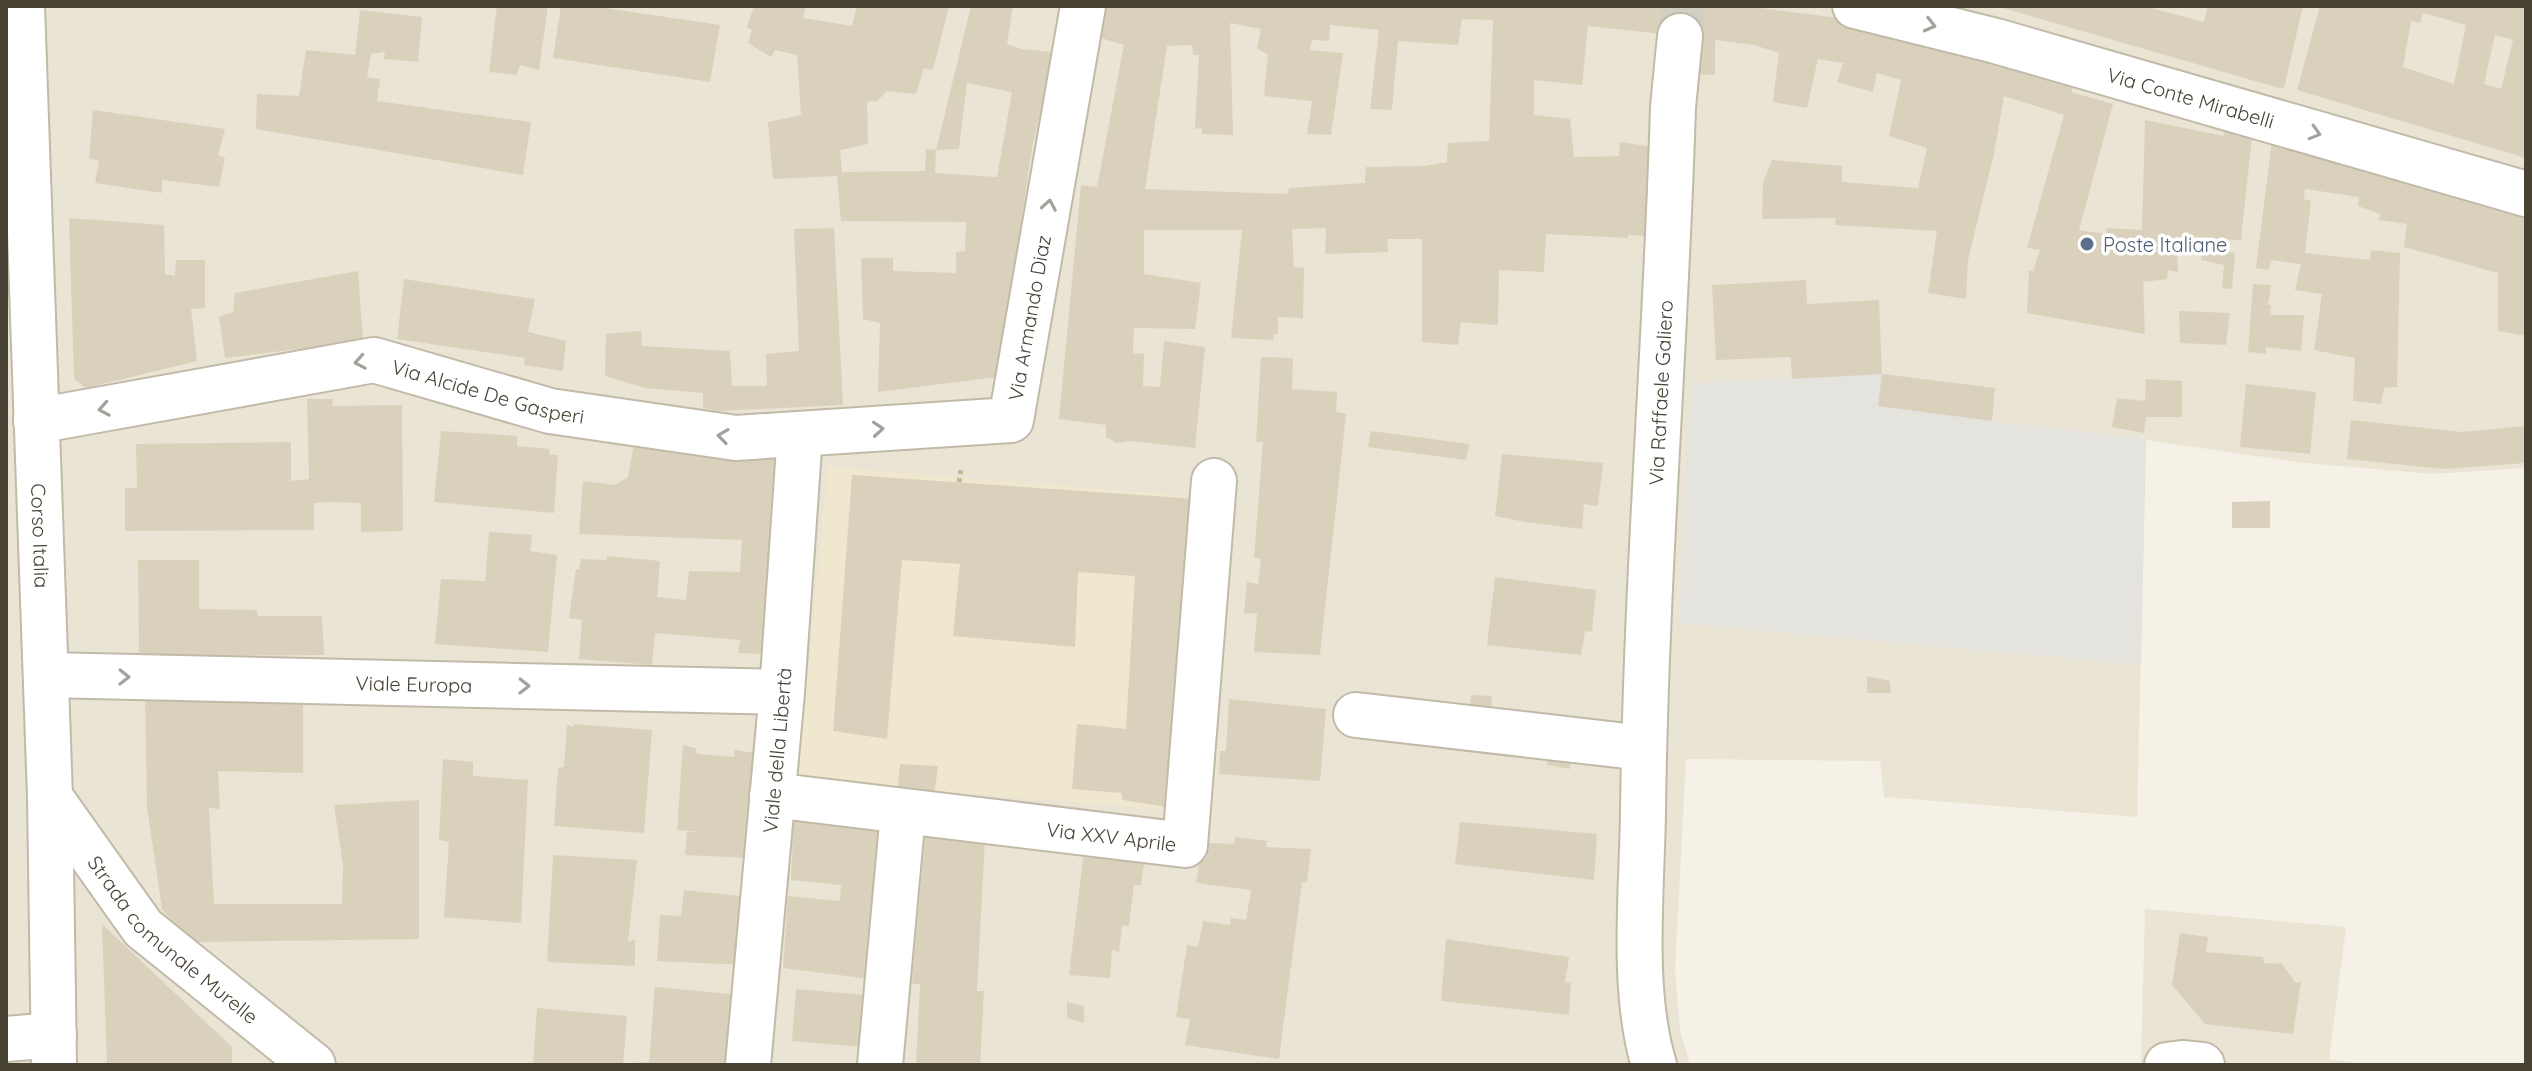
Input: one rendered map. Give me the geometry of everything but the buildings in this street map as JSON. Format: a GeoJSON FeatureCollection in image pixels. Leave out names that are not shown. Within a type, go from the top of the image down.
{"type":"FeatureCollection","features":[{"type":"Feature","properties":{"kind":"street","name":"Corso Italia"},"geometry":{"type":"LineString","coordinates":[[22,6],[50,797],[54,1050]]}},
{"type":"Feature","properties":{"kind":"street","name":"Via Armando Diaz"},"geometry":{"type":"LineString","coordinates":[[800,434],[1011,420],[1083,6]]}},
{"type":"Feature","properties":{"kind":"street","name":"Via Conte Mirabelli"},"geometry":{"type":"LineString","coordinates":[[1855,6],[1996,41],[2526,194]]}},
{"type":"Feature","properties":{"kind":"street","name":"Via Raffaele Galiero"},"geometry":{"type":"LineString","coordinates":[[1654,1065],[1647,1043],[1641,985],[1644,748],[1666,237],[1680,36]]}},
{"type":"Feature","properties":{"kind":"street","name":"Via Alcide De Gasperi"},"geometry":{"type":"LineString","coordinates":[[36,421],[374,360],[550,411],[736,438],[800,434]]}},
{"type":"Feature","properties":{"kind":"street","name":"Viale della Libertà"},"geometry":{"type":"LineString","coordinates":[[748,1065],[782,692],[800,434]]}},
{"type":"Feature","properties":{"kind":"street","name":"Via XXV Aprile"},"geometry":{"type":"LineString","coordinates":[[772,795],[1185,845],[1214,481]]}},
{"type":"Feature","properties":{"kind":"street","name":"Viale Europa"},"geometry":{"type":"LineString","coordinates":[[46,675],[782,692]]}},
{"type":"Feature","properties":{"kind":"street"},"geometry":{"type":"LineString","coordinates":[[1356,715],[1644,748]]}},
{"type":"Feature","properties":{"kind":"street","name":"Strada comunale Murelle"},"geometry":{"type":"LineString","coordinates":[[50,797],[143,928],[313,1065]]}},
{"type":"Feature","properties":{"kind":"street"},"geometry":{"type":"LineString","coordinates":[[880,1065],[903,813]]}},
{"type":"Feature","properties":{"kind":"street"},"geometry":{"type":"LineString","coordinates":[[6,1039],[54,1050]]}},
{"type":"Feature","properties":{"kind":"street"},"geometry":{"type":"LineString","coordinates":[[2167,1065],[2202,1065]]}},
{"type":"Feature","properties":{"kind":"path"},"geometry":{"type":"LineString","coordinates":[[959,482],[961,469]]}},
{"type":"Feature","properties":{"kind":"shaded area"},"geometry":{"type":"Polygon","coordinates":[[[6,6],[38,1065],[6,1065],[6,6]]]}},
{"type":"Feature","properties":{"kind":"shaded area"},"geometry":{"type":"Polygon","coordinates":[[[41,6],[2526,6],[2526,468],[2432,474],[2306,463],[2146,440],[2137,817],[1884,797],[1880,761],[1686,759],[1675,970],[1680,1031],[1690,1065],[74,1065],[41,6]]]}},
{"type":"Feature","properties":{"kind":"shaded area"},"geometry":{"type":"Polygon","coordinates":[[[1882,374],[1995,388],[1992,421],[2146,439],[2141,665],[1679,623],[1689,409],[1693,383],[1882,374]]]}},
{"type":"Feature","properties":{"kind":"shaded area"},"geometry":{"type":"Polygon","coordinates":[[[828,467],[1192,496],[1161,809],[798,780],[828,467]]]}},
{"type":"Feature","properties":{"kind":"shaded area"},"geometry":{"type":"Polygon","coordinates":[[[2145,909],[2346,927],[2329,1059],[2369,1065],[2141,1065],[2145,909]]]}},
{"type":"Feature","properties":{"kind":"tunnel"},"geometry":{"type":"LineString","coordinates":[[1680,36],[1684,6]]}},
{"type":"Feature","properties":{"kind":"place","name":"Poste Italiane"},"geometry":{"type":"Point","coordinates":[2087,244]}}]}
